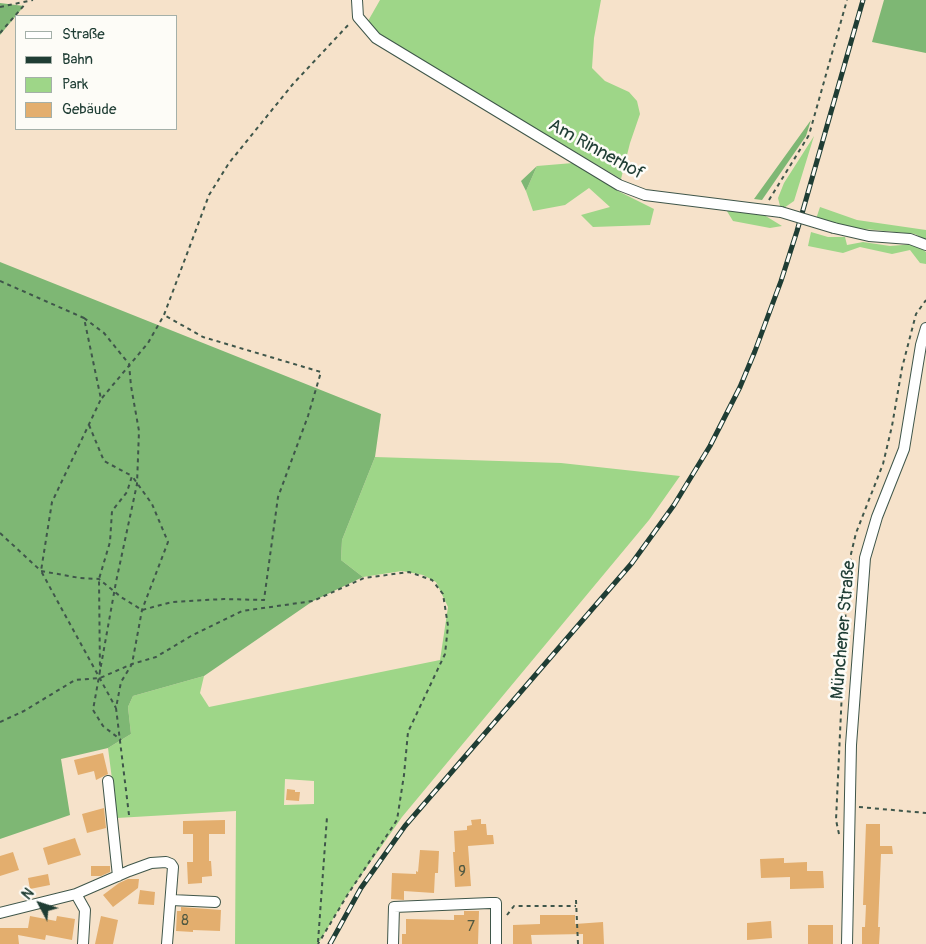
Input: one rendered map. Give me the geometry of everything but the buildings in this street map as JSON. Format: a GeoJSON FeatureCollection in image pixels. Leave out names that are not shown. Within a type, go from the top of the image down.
{"type":"FeatureCollection","features":[{"type":"Feature","properties":{"kind":"street","name":"Am Rinnerhof"},"geometry":{"type":"LineString","coordinates":[[357,0],[358,17],[376,38],[619,186],[645,195],[781,212],[869,236],[910,239],[926,245]]}},
{"type":"Feature","properties":{"kind":"street","name":"Münchener Straße"},"geometry":{"type":"LineString","coordinates":[[847,944],[850,745],[865,558],[877,517],[904,449],[921,345],[926,328]]}},
{"type":"Feature","properties":{"kind":"street"},"geometry":{"type":"LineString","coordinates":[[108,781],[118,876]]}},
{"type":"Feature","properties":{"kind":"street"},"geometry":{"type":"LineString","coordinates":[[0,913],[76,894],[151,864],[166,862],[174,867],[166,944]]}},
{"type":"Feature","properties":{"kind":"street"},"geometry":{"type":"LineString","coordinates":[[76,894],[85,910],[83,944]]}},
{"type":"Feature","properties":{"kind":"street"},"geometry":{"type":"LineString","coordinates":[[171,900],[215,902]]}},
{"type":"Feature","properties":{"kind":"street"},"geometry":{"type":"LineString","coordinates":[[393,944],[394,907],[496,903],[496,944]]}},
{"type":"Feature","properties":{"kind":"path"},"geometry":{"type":"LineString","coordinates":[[0,7],[33,0]]}},
{"type":"Feature","properties":{"kind":"path"},"geometry":{"type":"LineString","coordinates":[[764,209],[809,135],[847,0]]}},
{"type":"Feature","properties":{"kind":"path"},"geometry":{"type":"LineString","coordinates":[[16,15],[26,3]]}},
{"type":"Feature","properties":{"kind":"path"},"geometry":{"type":"LineString","coordinates":[[0,33],[15,16]]}},
{"type":"Feature","properties":{"kind":"path"},"geometry":{"type":"LineString","coordinates":[[41,571],[52,502],[101,399],[148,343],[164,315],[209,195],[229,163],[293,84],[350,23]]}},
{"type":"Feature","properties":{"kind":"path"},"geometry":{"type":"LineString","coordinates":[[0,281],[84,318],[104,332],[129,364],[139,431],[137,484],[114,592],[93,710],[103,726],[121,740]]}},
{"type":"Feature","properties":{"kind":"path"},"geometry":{"type":"LineString","coordinates":[[41,571],[80,578],[99,579],[114,592],[142,610],[172,602],[224,599],[264,600],[278,497],[308,416],[321,372],[203,337],[164,315]]}},
{"type":"Feature","properties":{"kind":"path"},"geometry":{"type":"LineString","coordinates":[[84,318],[101,399]]}},
{"type":"Feature","properties":{"kind":"path"},"geometry":{"type":"LineString","coordinates":[[89,425],[104,461],[132,476],[152,504],[168,542],[142,610],[132,664],[121,682],[116,708]]}},
{"type":"Feature","properties":{"kind":"path"},"geometry":{"type":"LineString","coordinates":[[100,678],[99,579],[110,542],[112,511],[127,492],[132,476]]}},
{"type":"Feature","properties":{"kind":"path"},"geometry":{"type":"LineString","coordinates":[[0,533],[41,571],[116,708],[129,815]]}},
{"type":"Feature","properties":{"kind":"path"},"geometry":{"type":"LineString","coordinates":[[0,722],[24,711],[75,680],[100,678],[132,664],[156,657],[191,636],[242,611],[313,601],[364,578],[409,572],[432,580],[443,594],[448,626],[445,654],[408,732],[397,820],[348,894],[318,944],[327,818]]}},
{"type":"Feature","properties":{"kind":"path"},"geometry":{"type":"LineString","coordinates":[[849,806],[926,813]]}},
{"type":"Feature","properties":{"kind":"path"},"geometry":{"type":"LineString","coordinates":[[576,900],[578,944]]}},
{"type":"Feature","properties":{"kind":"path"},"geometry":{"type":"LineString","coordinates":[[504,918],[514,906],[576,906]]}},
{"type":"Feature","properties":{"kind":"green space"},"geometry":{"type":"Polygon","coordinates":[[[380,0],[601,0],[594,38],[592,68],[605,81],[629,92],[637,101],[640,114],[621,179],[380,36],[368,21],[380,0]]]}},
{"type":"Feature","properties":{"kind":"green space"},"geometry":{"type":"Polygon","coordinates":[[[884,0],[926,0],[926,53],[872,42],[884,0]]]}},
{"type":"Feature","properties":{"kind":"green space"},"geometry":{"type":"Polygon","coordinates":[[[0,3],[24,6],[15,15],[0,35],[0,3]]]}},
{"type":"Feature","properties":{"kind":"green space"},"geometry":{"type":"Polygon","coordinates":[[[811,120],[806,136],[762,200],[754,199],[811,120]]]}},
{"type":"Feature","properties":{"kind":"green space"},"geometry":{"type":"Polygon","coordinates":[[[814,136],[794,201],[781,210],[778,198],[784,183],[814,136]]]}},
{"type":"Feature","properties":{"kind":"green space"},"geometry":{"type":"Polygon","coordinates":[[[573,163],[620,192],[654,209],[650,225],[593,227],[581,215],[610,207],[589,188],[565,205],[533,211],[526,191],[537,166],[573,163]]]}},
{"type":"Feature","properties":{"kind":"green space"},"geometry":{"type":"Polygon","coordinates":[[[537,166],[526,191],[521,181],[537,166]]]}},
{"type":"Feature","properties":{"kind":"green space"},"geometry":{"type":"Polygon","coordinates":[[[820,207],[857,220],[926,230],[926,240],[915,234],[835,226],[816,219],[820,207]]]}},
{"type":"Feature","properties":{"kind":"green space"},"geometry":{"type":"Polygon","coordinates":[[[725,208],[764,215],[782,226],[770,228],[733,221],[725,208]]]}},
{"type":"Feature","properties":{"kind":"green space"},"geometry":{"type":"Polygon","coordinates":[[[811,232],[828,237],[845,237],[847,245],[863,242],[890,246],[915,244],[926,252],[926,264],[920,263],[910,250],[892,254],[860,247],[843,253],[808,246],[811,232]]]}},
{"type":"Feature","properties":{"kind":"green space"},"geometry":{"type":"Polygon","coordinates":[[[0,262],[381,414],[375,457],[342,540],[341,560],[363,577],[313,601],[204,676],[133,696],[128,707],[131,734],[108,748],[61,759],[70,815],[0,839],[0,262]]]}},
{"type":"Feature","properties":{"kind":"green space"},"geometry":{"type":"Polygon","coordinates":[[[375,457],[561,463],[680,476],[649,520],[402,817],[348,894],[318,944],[235,944],[236,811],[117,818],[108,748],[131,734],[128,707],[133,696],[204,676],[200,693],[209,707],[440,660],[448,607],[436,582],[423,575],[402,571],[363,577],[341,560],[342,540],[375,457]],[[285,779],[284,805],[314,804],[314,781],[285,779]]]}},
{"type":"Feature","properties":{"kind":"railway"},"geometry":{"type":"LineString","coordinates":[[330,944],[361,888],[405,826],[632,563],[674,505],[710,446],[740,387],[781,281],[863,0]]}}]}
